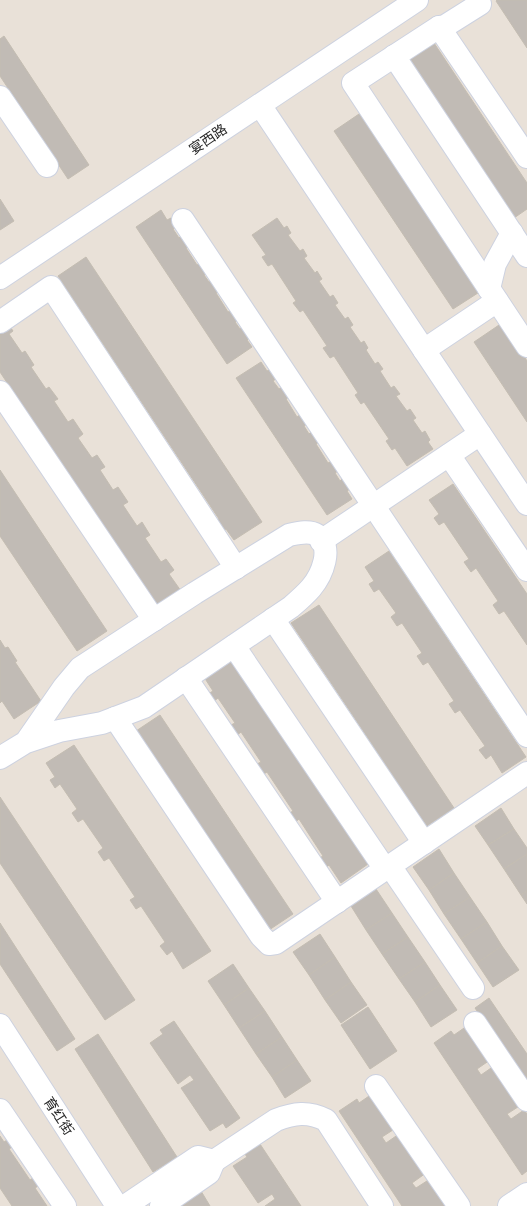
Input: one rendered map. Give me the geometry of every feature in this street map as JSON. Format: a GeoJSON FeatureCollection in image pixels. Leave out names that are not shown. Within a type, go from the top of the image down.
{"type":"FeatureCollection","features":[{"type":"Feature","properties":{"kind":"street","name":"宴西路"},"geometry":{"type":"LineString","coordinates":[[0,278],[417,0]]}},
{"type":"Feature","properties":{"kind":"street"},"geometry":{"type":"LineString","coordinates":[[480,4],[445,26],[439,27],[353,83],[527,345]]}},
{"type":"Feature","properties":{"kind":"street"},"geometry":{"type":"LineString","coordinates":[[439,27],[527,157]]}},
{"type":"Feature","properties":{"kind":"street"},"geometry":{"type":"LineString","coordinates":[[394,56],[527,256]]}},
{"type":"Feature","properties":{"kind":"street"},"geometry":{"type":"LineString","coordinates":[[0,97],[47,166]]}},
{"type":"Feature","properties":{"kind":"street"},"geometry":{"type":"LineString","coordinates":[[260,105],[527,504]]}},
{"type":"Feature","properties":{"kind":"street"},"geometry":{"type":"LineString","coordinates":[[183,220],[527,736]]}},
{"type":"Feature","properties":{"kind":"street"},"geometry":{"type":"LineString","coordinates":[[424,350],[493,295],[495,264],[512,233]]}},
{"type":"Feature","properties":{"kind":"street"},"geometry":{"type":"LineString","coordinates":[[0,322],[51,287],[236,568]]}},
{"type":"Feature","properties":{"kind":"street"},"geometry":{"type":"LineString","coordinates":[[0,392],[154,620]]}},
{"type":"Feature","properties":{"kind":"street"},"geometry":{"type":"LineString","coordinates":[[321,541],[480,434]]}},
{"type":"Feature","properties":{"kind":"street"},"geometry":{"type":"LineString","coordinates":[[449,455],[527,570]]}},
{"type":"Feature","properties":{"kind":"street"},"geometry":{"type":"LineString","coordinates":[[0,758],[26,742],[59,731],[102,722],[144,707],[291,607],[312,588],[320,574],[326,556],[325,546],[317,535],[305,532],[289,535],[80,668],[64,687],[26,742]]}},
{"type":"Feature","properties":{"kind":"street"},"geometry":{"type":"LineString","coordinates":[[273,619],[424,843]]}},
{"type":"Feature","properties":{"kind":"street"},"geometry":{"type":"LineString","coordinates":[[234,646],[473,988]]}},
{"type":"Feature","properties":{"kind":"street"},"geometry":{"type":"LineString","coordinates":[[186,678],[337,902]]}},
{"type":"Feature","properties":{"kind":"street"},"geometry":{"type":"LineString","coordinates":[[115,718],[261,936],[269,944],[276,943],[527,773]]}},
{"type":"Feature","properties":{"kind":"street"},"geometry":{"type":"LineString","coordinates":[[475,1023],[527,1100]]}},
{"type":"Feature","properties":{"kind":"street","name":"育红街"},"geometry":{"type":"LineString","coordinates":[[0,1025],[112,1204]]}},
{"type":"Feature","properties":{"kind":"street"},"geometry":{"type":"LineString","coordinates":[[376,1086],[459,1206]]}},
{"type":"Feature","properties":{"kind":"street"},"geometry":{"type":"LineString","coordinates":[[0,1110],[65,1206]]}},
{"type":"Feature","properties":{"kind":"street"},"geometry":{"type":"LineString","coordinates":[[160,1206],[209,1173],[214,1161],[276,1120],[293,1114],[315,1115],[326,1120],[382,1206]]}},
{"type":"Feature","properties":{"kind":"street"},"geometry":{"type":"LineString","coordinates":[[112,1204],[198,1157],[214,1161]]}},
{"type":"Feature","properties":{"kind":"street"},"geometry":{"type":"LineString","coordinates":[[509,1206],[527,1194]]}},
{"type":"Feature","properties":{"kind":"building"},"geometry":{"type":"Polygon","coordinates":[[[527,0],[527,48],[496,1],[527,0]]]}},
{"type":"Feature","properties":{"kind":"building"},"geometry":{"type":"Polygon","coordinates":[[[4,36],[89,165],[68,179],[0,76],[0,39],[4,36]]]}},
{"type":"Feature","properties":{"kind":"building"},"geometry":{"type":"Polygon","coordinates":[[[430,37],[527,183],[527,209],[514,218],[405,54],[430,37]]]}},
{"type":"Feature","properties":{"kind":"building"},"geometry":{"type":"Polygon","coordinates":[[[362,112],[481,291],[453,309],[334,131],[362,112]]]}},
{"type":"Feature","properties":{"kind":"building"},"geometry":{"type":"Polygon","coordinates":[[[0,199],[14,221],[0,230],[0,199]]]}},
{"type":"Feature","properties":{"kind":"building"},"geometry":{"type":"Polygon","coordinates":[[[161,210],[167,220],[171,218],[177,227],[173,229],[179,238],[182,235],[189,246],[186,248],[197,265],[201,263],[207,273],[204,275],[209,282],[212,280],[219,291],[216,293],[228,312],[232,310],[238,320],[235,322],[240,329],[243,327],[250,337],[247,340],[252,347],[227,364],[136,227],[161,210]]]}},
{"type":"Feature","properties":{"kind":"building"},"geometry":{"type":"Polygon","coordinates":[[[277,218],[284,228],[287,226],[291,233],[288,235],[300,251],[303,249],[307,256],[304,258],[315,273],[317,271],[322,279],[319,281],[330,297],[333,295],[338,303],[335,305],[345,319],[348,317],[353,325],[350,327],[361,343],[364,341],[368,348],[366,350],[375,364],[378,362],[383,369],[380,371],[391,388],[394,386],[400,394],[396,396],[407,411],[410,409],[416,418],[413,420],[422,433],[425,431],[430,440],[428,442],[433,449],[407,466],[395,448],[392,450],[386,441],[389,439],[364,402],[361,404],[355,395],[358,393],[334,356],[330,358],[323,348],[327,346],[303,310],[300,312],[293,303],[296,301],[272,264],[268,266],[262,257],[266,255],[252,235],[277,218]]]}},
{"type":"Feature","properties":{"kind":"building"},"geometry":{"type":"Polygon","coordinates":[[[86,257],[262,522],[234,540],[226,529],[222,531],[216,521],[219,519],[58,276],[86,257]]]}},
{"type":"Feature","properties":{"kind":"building"},"geometry":{"type":"Polygon","coordinates":[[[7,322],[13,331],[9,334],[22,353],[25,351],[34,365],[31,367],[46,389],[49,387],[58,399],[54,401],[68,422],[73,419],[83,434],[78,438],[92,458],[97,455],[105,467],[100,470],[113,490],[118,487],[128,502],[123,505],[137,526],[142,522],[150,535],[145,538],[161,562],[166,559],[174,570],[169,574],[181,591],[156,607],[0,372],[0,327],[7,322]]]}},
{"type":"Feature","properties":{"kind":"building"},"geometry":{"type":"Polygon","coordinates":[[[502,323],[527,361],[527,422],[474,342],[502,323]]]}},
{"type":"Feature","properties":{"kind":"building"},"geometry":{"type":"Polygon","coordinates":[[[261,362],[267,371],[271,369],[277,378],[273,381],[279,389],[282,387],[289,397],[286,399],[297,417],[301,414],[307,424],[304,426],[309,434],[312,431],[319,442],[316,444],[328,463],[332,461],[338,471],[335,473],[340,481],[343,478],[350,489],[347,491],[352,499],[327,515],[236,378],[261,362]]]}},
{"type":"Feature","properties":{"kind":"building"},"geometry":{"type":"Polygon","coordinates":[[[0,470],[107,631],[77,651],[0,536],[0,470]]]}},
{"type":"Feature","properties":{"kind":"building"},"geometry":{"type":"Polygon","coordinates":[[[453,484],[527,594],[527,645],[504,611],[499,614],[493,605],[498,601],[476,568],[471,572],[464,562],[469,559],[444,522],[439,525],[434,518],[439,514],[429,500],[453,484]]]}},
{"type":"Feature","properties":{"kind":"building"},"geometry":{"type":"Polygon","coordinates":[[[389,551],[526,757],[502,773],[491,755],[486,759],[479,750],[485,746],[460,710],[455,713],[449,704],[454,701],[428,662],[423,665],[417,656],[422,653],[402,623],[397,626],[391,617],[396,613],[379,589],[374,592],[369,584],[374,581],[365,567],[389,551]]]}},
{"type":"Feature","properties":{"kind":"building"},"geometry":{"type":"Polygon","coordinates":[[[319,605],[454,808],[427,826],[418,814],[414,817],[408,807],[412,804],[291,623],[319,605]]]}},
{"type":"Feature","properties":{"kind":"building"},"geometry":{"type":"Polygon","coordinates":[[[0,640],[5,648],[8,647],[17,661],[15,662],[41,701],[14,719],[2,701],[0,703],[0,640]]]}},
{"type":"Feature","properties":{"kind":"building"},"geometry":{"type":"Polygon","coordinates":[[[231,659],[368,864],[341,883],[329,865],[324,869],[318,859],[323,856],[299,819],[294,823],[288,814],[293,811],[267,772],[262,775],[255,765],[261,762],[241,732],[236,736],[229,726],[235,723],[218,698],[213,702],[208,694],[213,691],[204,677],[231,659]]]}},
{"type":"Feature","properties":{"kind":"building"},"geometry":{"type":"Polygon","coordinates":[[[160,715],[293,914],[266,932],[133,733],[160,715]]]}},
{"type":"Feature","properties":{"kind":"building"},"geometry":{"type":"Polygon","coordinates":[[[74,745],[211,951],[183,969],[172,951],[167,955],[160,946],[165,942],[141,906],[136,909],[130,900],[135,897],[109,858],[104,861],[98,852],[103,848],[83,819],[78,822],[72,813],[77,809],[60,784],[55,788],[50,780],[55,777],[46,763],[74,745]]]}},
{"type":"Feature","properties":{"kind":"building"},"geometry":{"type":"Polygon","coordinates":[[[0,797],[135,1000],[105,1020],[0,863],[0,797]]]}},
{"type":"Feature","properties":{"kind":"building"},"geometry":{"type":"Polygon","coordinates":[[[501,808],[514,829],[488,845],[475,826],[501,808]]]}},
{"type":"Feature","properties":{"kind":"building"},"geometry":{"type":"Polygon","coordinates":[[[514,829],[527,848],[527,854],[504,869],[488,845],[514,829]]]}},
{"type":"Feature","properties":{"kind":"building"},"geometry":{"type":"Polygon","coordinates":[[[439,849],[454,873],[429,890],[413,867],[439,849]]]}},
{"type":"Feature","properties":{"kind":"building"},"geometry":{"type":"Polygon","coordinates":[[[527,854],[527,891],[521,895],[504,869],[527,854]]]}},
{"type":"Feature","properties":{"kind":"building"},"geometry":{"type":"Polygon","coordinates":[[[454,873],[470,897],[444,914],[429,890],[454,873]]]}},
{"type":"Feature","properties":{"kind":"building"},"geometry":{"type":"Polygon","coordinates":[[[376,889],[392,913],[366,930],[351,906],[376,889]]]}},
{"type":"Feature","properties":{"kind":"building"},"geometry":{"type":"Polygon","coordinates":[[[527,891],[527,904],[521,895],[527,891]]]}},
{"type":"Feature","properties":{"kind":"building"},"geometry":{"type":"Polygon","coordinates":[[[470,897],[487,922],[461,939],[444,914],[470,897]]]}},
{"type":"Feature","properties":{"kind":"building"},"geometry":{"type":"Polygon","coordinates":[[[392,913],[408,937],[382,954],[366,930],[392,913]]]}},
{"type":"Feature","properties":{"kind":"building"},"geometry":{"type":"Polygon","coordinates":[[[487,922],[502,946],[477,963],[461,939],[487,922]]]}},
{"type":"Feature","properties":{"kind":"building"},"geometry":{"type":"Polygon","coordinates":[[[0,923],[75,1039],[57,1051],[0,964],[0,923]]]}},
{"type":"Feature","properties":{"kind":"building"},"geometry":{"type":"Polygon","coordinates":[[[320,934],[335,957],[309,975],[293,952],[320,934]]]}},
{"type":"Feature","properties":{"kind":"building"},"geometry":{"type":"Polygon","coordinates":[[[408,937],[425,962],[399,979],[382,954],[408,937]]]}},
{"type":"Feature","properties":{"kind":"building"},"geometry":{"type":"Polygon","coordinates":[[[502,946],[519,970],[493,987],[477,963],[502,946]]]}},
{"type":"Feature","properties":{"kind":"building"},"geometry":{"type":"Polygon","coordinates":[[[335,957],[351,982],[325,1000],[309,975],[335,957]]]}},
{"type":"Feature","properties":{"kind":"building"},"geometry":{"type":"Polygon","coordinates":[[[425,962],[440,985],[415,1002],[399,979],[425,962]]]}},
{"type":"Feature","properties":{"kind":"building"},"geometry":{"type":"Polygon","coordinates":[[[233,964],[249,988],[224,1005],[208,981],[233,964]]]}},
{"type":"Feature","properties":{"kind":"building"},"geometry":{"type":"Polygon","coordinates":[[[351,982],[367,1005],[341,1023],[325,1000],[351,982]]]}},
{"type":"Feature","properties":{"kind":"building"},"geometry":{"type":"Polygon","coordinates":[[[440,985],[457,1010],[431,1027],[415,1002],[440,985]]]}},
{"type":"Feature","properties":{"kind":"building"},"geometry":{"type":"Polygon","coordinates":[[[249,988],[265,1011],[239,1028],[224,1005],[249,988]]]}},
{"type":"Feature","properties":{"kind":"building"},"geometry":{"type":"Polygon","coordinates":[[[489,998],[527,1054],[527,1085],[475,1008],[489,998]]]}},
{"type":"Feature","properties":{"kind":"building"},"geometry":{"type":"Polygon","coordinates":[[[368,1007],[397,1051],[370,1069],[341,1025],[368,1007]]]}},
{"type":"Feature","properties":{"kind":"building"},"geometry":{"type":"Polygon","coordinates":[[[265,1011],[282,1037],[256,1054],[239,1028],[265,1011]]]}},
{"type":"Feature","properties":{"kind":"building"},"geometry":{"type":"Polygon","coordinates":[[[174,1021],[240,1118],[226,1128],[223,1123],[210,1131],[181,1088],[194,1080],[190,1075],[178,1084],[150,1043],[163,1034],[160,1030],[174,1021]]]}},
{"type":"Feature","properties":{"kind":"building"},"geometry":{"type":"Polygon","coordinates":[[[467,1026],[490,1060],[477,1069],[481,1075],[494,1066],[521,1105],[507,1114],[511,1119],[524,1110],[527,1114],[527,1171],[522,1175],[434,1043],[451,1031],[454,1035],[467,1026]]]}},
{"type":"Feature","properties":{"kind":"building"},"geometry":{"type":"Polygon","coordinates":[[[98,1034],[177,1157],[153,1172],[75,1049],[98,1034]]]}},
{"type":"Feature","properties":{"kind":"building"},"geometry":{"type":"Polygon","coordinates":[[[282,1037],[297,1060],[272,1077],[256,1054],[282,1037]]]}},
{"type":"Feature","properties":{"kind":"building"},"geometry":{"type":"Polygon","coordinates":[[[297,1060],[311,1081],[285,1098],[272,1077],[297,1060]]]}},
{"type":"Feature","properties":{"kind":"building"},"geometry":{"type":"Polygon","coordinates":[[[372,1094],[396,1128],[382,1137],[386,1143],[399,1134],[426,1173],[412,1183],[416,1188],[430,1179],[448,1206],[402,1206],[339,1111],[357,1099],[359,1103],[372,1094]]]}},
{"type":"Feature","properties":{"kind":"building"},"geometry":{"type":"Polygon","coordinates":[[[0,1136],[4,1142],[7,1140],[12,1147],[9,1149],[30,1180],[33,1178],[38,1186],[35,1188],[47,1206],[12,1206],[0,1188],[0,1136]]]}},
{"type":"Feature","properties":{"kind":"building"},"geometry":{"type":"Polygon","coordinates":[[[260,1144],[301,1206],[265,1206],[275,1199],[272,1194],[258,1203],[233,1166],[247,1157],[245,1154],[260,1144]]]}},
{"type":"Feature","properties":{"kind":"building"},"geometry":{"type":"Polygon","coordinates":[[[198,1186],[210,1206],[176,1206],[198,1186]]]}}]}
